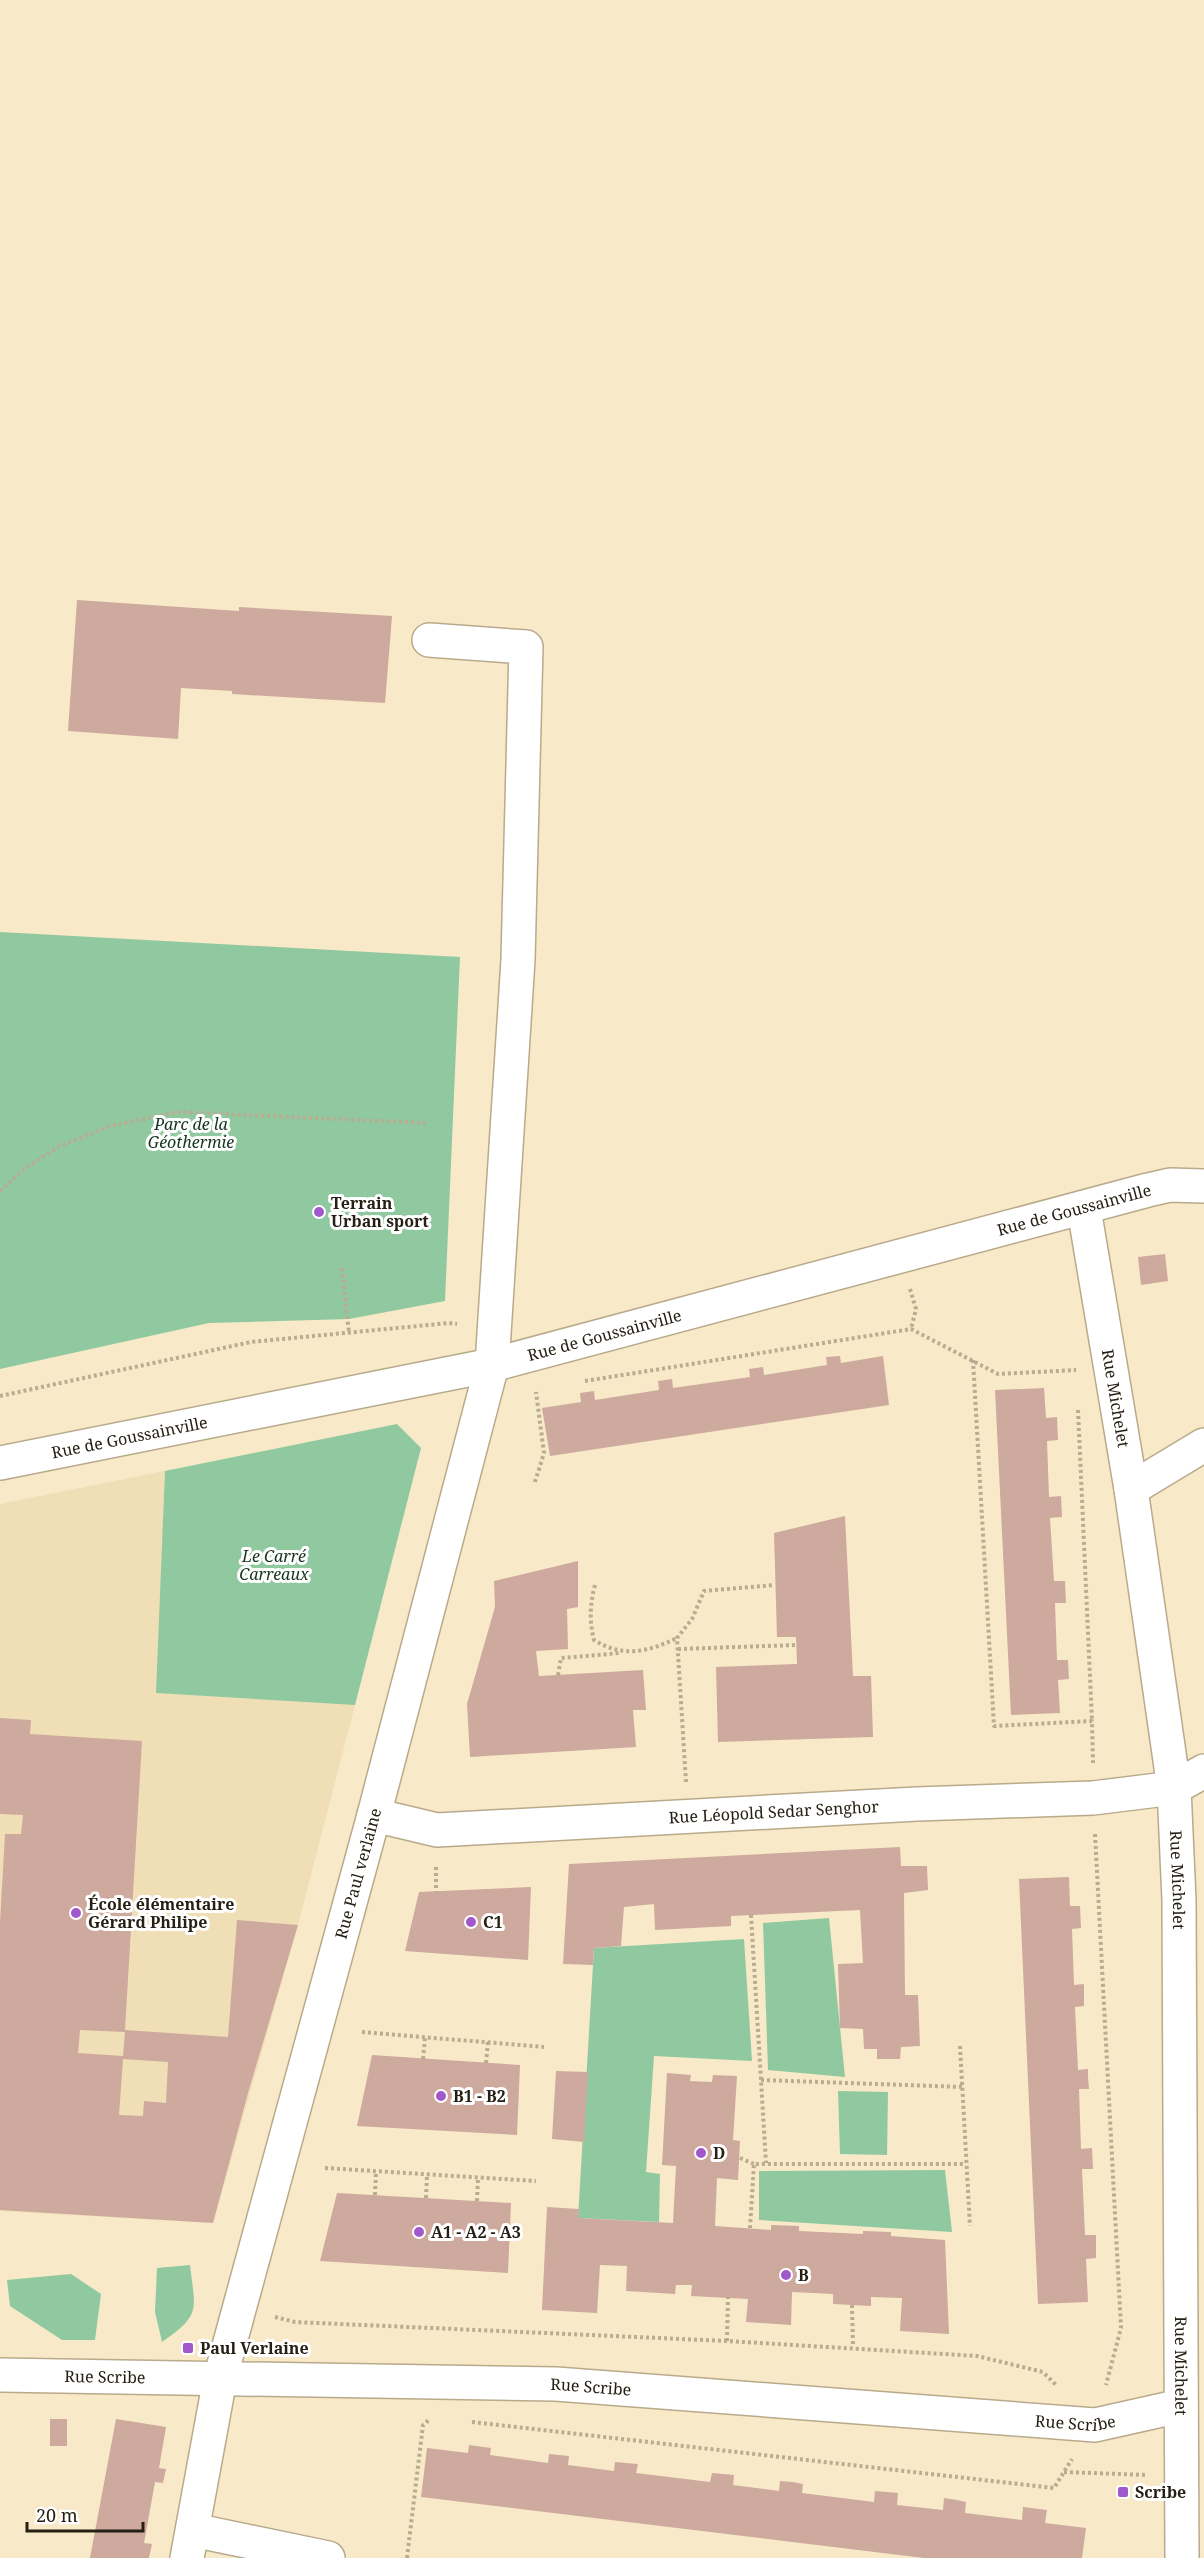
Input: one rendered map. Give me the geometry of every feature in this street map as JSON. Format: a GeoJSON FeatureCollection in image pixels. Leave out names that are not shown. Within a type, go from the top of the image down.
{"type":"FeatureCollection","features":[{"type":"Feature","properties":{"kind":"street","name":"Rue Paul verlaine"},"geometry":{"type":"LineString","coordinates":[[190,2544],[220,2379],[374,1815],[492,1365],[496,1331],[518,960],[526,647],[429,639]]}},
{"type":"Feature","properties":{"kind":"street","name":"Rue de Goussainville"},"geometry":{"type":"LineString","coordinates":[[0,1464],[492,1365],[1170,1185],[1204,1186]]}},
{"type":"Feature","properties":{"kind":"street","name":"Rue Michelet"},"geometry":{"type":"LineString","coordinates":[[1084,1209],[1131,1489],[1191,1893],[1180,2406],[1182,2558]]}},
{"type":"Feature","properties":{"kind":"street"},"geometry":{"type":"LineString","coordinates":[[1131,1489],[1204,1445]]}},
{"type":"Feature","properties":{"kind":"street"},"geometry":{"type":"LineString","coordinates":[[1174,1788],[1204,1771]]}},
{"type":"Feature","properties":{"kind":"street","name":"Rue Léopold Sedar Senghor"},"geometry":{"type":"LineString","coordinates":[[374,1815],[437,1830],[689,1815],[1093,1798],[1174,1788]]}},
{"type":"Feature","properties":{"kind":"street","name":"Rue Scribe"},"geometry":{"type":"LineString","coordinates":[[0,2375],[556,2384],[1095,2425],[1180,2406]]}},
{"type":"Feature","properties":{"kind":"street"},"geometry":{"type":"LineString","coordinates":[[190,2544],[328,2558]]}},
{"type":"Feature","properties":{"kind":"path"},"geometry":{"type":"LineString","coordinates":[[0,1191],[23,1170],[58,1147],[110,1126],[177,1112],[428,1123]]}},
{"type":"Feature","properties":{"kind":"path"},"geometry":{"type":"LineString","coordinates":[[342,1268],[349,1333]]}},
{"type":"Feature","properties":{"kind":"path"},"geometry":{"type":"LineString","coordinates":[[0,1396],[251,1342],[449,1323],[496,1331]]}},
{"type":"Feature","properties":{"kind":"path"},"geometry":{"type":"LineString","coordinates":[[561,1347],[568,1383],[911,1329],[998,1374],[1110,1366]]}},
{"type":"Feature","properties":{"kind":"path"},"geometry":{"type":"LineString","coordinates":[[973,1360],[994,1726],[1092,1721]]}},
{"type":"Feature","properties":{"kind":"path"},"geometry":{"type":"LineString","coordinates":[[1076,1370],[1077,1382]]}},
{"type":"Feature","properties":{"kind":"path"},"geometry":{"type":"LineString","coordinates":[[535,1482],[544,1453],[534,1392],[546,1389]]}},
{"type":"Feature","properties":{"kind":"path"},"geometry":{"type":"LineString","coordinates":[[466,2421],[1054,2488],[1095,2425],[1120,2328],[1093,1798],[1092,1721],[1078,1405]]}},
{"type":"Feature","properties":{"kind":"path"},"geometry":{"type":"LineString","coordinates":[[595,1585],[590,1602],[590,1624],[594,1640],[607,1649],[624,1653]]}},
{"type":"Feature","properties":{"kind":"path"},"geometry":{"type":"LineString","coordinates":[[558,1675],[561,1658],[654,1649],[677,1638],[693,1619],[704,1591],[774,1585]]}},
{"type":"Feature","properties":{"kind":"path"},"geometry":{"type":"LineString","coordinates":[[677,1638],[689,1815]]}},
{"type":"Feature","properties":{"kind":"path"},"geometry":{"type":"LineString","coordinates":[[678,1649],[796,1645]]}},
{"type":"Feature","properties":{"kind":"path"},"geometry":{"type":"LineString","coordinates":[[751,1915],[766,2163]]}},
{"type":"Feature","properties":{"kind":"path"},"geometry":{"type":"LineString","coordinates":[[362,2032],[544,2047]]}},
{"type":"Feature","properties":{"kind":"path"},"geometry":{"type":"LineString","coordinates":[[423,2059],[425,2037]]}},
{"type":"Feature","properties":{"kind":"path"},"geometry":{"type":"LineString","coordinates":[[486,2063],[488,2042]]}},
{"type":"Feature","properties":{"kind":"path"},"geometry":{"type":"LineString","coordinates":[[960,2046],[969,2226]]}},
{"type":"Feature","properties":{"kind":"path"},"geometry":{"type":"LineString","coordinates":[[761,2080],[963,2087]]}},
{"type":"Feature","properties":{"kind":"path"},"geometry":{"type":"LineString","coordinates":[[740,2158],[754,2164],[966,2164]]}},
{"type":"Feature","properties":{"kind":"path"},"geometry":{"type":"LineString","coordinates":[[750,2228],[754,2164]]}},
{"type":"Feature","properties":{"kind":"path"},"geometry":{"type":"LineString","coordinates":[[325,2168],[536,2181]]}},
{"type":"Feature","properties":{"kind":"path"},"geometry":{"type":"LineString","coordinates":[[375,2195],[376,2171]]}},
{"type":"Feature","properties":{"kind":"path"},"geometry":{"type":"LineString","coordinates":[[426,2198],[427,2174]]}},
{"type":"Feature","properties":{"kind":"path"},"geometry":{"type":"LineString","coordinates":[[477,2201],[478,2178]]}},
{"type":"Feature","properties":{"kind":"path"},"geometry":{"type":"LineString","coordinates":[[727,2341],[728,2297]]}},
{"type":"Feature","properties":{"kind":"path"},"geometry":{"type":"LineString","coordinates":[[852,2305],[853,2347]]}},
{"type":"Feature","properties":{"kind":"path"},"geometry":{"type":"LineString","coordinates":[[241,2307],[295,2322],[853,2347],[977,2356],[1043,2372],[1095,2425]]}},
{"type":"Feature","properties":{"kind":"path"},"geometry":{"type":"LineString","coordinates":[[407,2558],[423,2426],[431,2417]]}},
{"type":"Feature","properties":{"kind":"path"},"geometry":{"type":"LineString","coordinates":[[1064,2472],[1181,2476]]}},
{"type":"Feature","properties":{"kind":"shaded area"},"geometry":{"type":"Polygon","coordinates":[[[165,1471],[157,1693],[355,1705],[298,1925],[213,2223],[0,2211],[0,1504],[165,1471]]]}},
{"type":"Feature","properties":{"kind":"green space","name":"Parc de la Géothermie"},"geometry":{"type":"Polygon","coordinates":[[[0,932],[460,957],[445,1301],[349,1319],[209,1323],[0,1369],[0,932]]]}},
{"type":"Feature","properties":{"kind":"green space","name":"Le Carré Carreaux"},"geometry":{"type":"Polygon","coordinates":[[[397,1424],[421,1448],[355,1705],[156,1693],[165,1471],[397,1424]]]}},
{"type":"Feature","properties":{"kind":"green space"},"geometry":{"type":"Polygon","coordinates":[[[829,1918],[845,2077],[768,2070],[763,1923],[829,1918]]]}},
{"type":"Feature","properties":{"kind":"green space"},"geometry":{"type":"Polygon","coordinates":[[[744,1939],[752,2061],[654,2056],[646,2172],[660,2174],[659,2222],[578,2218],[594,1948],[744,1939]]]}},
{"type":"Feature","properties":{"kind":"green space"},"geometry":{"type":"Polygon","coordinates":[[[838,2091],[888,2092],[887,2155],[840,2154],[838,2091]]]}},
{"type":"Feature","properties":{"kind":"green space"},"geometry":{"type":"Polygon","coordinates":[[[945,2170],[952,2232],[759,2220],[759,2171],[945,2170]]]}},
{"type":"Feature","properties":{"kind":"green space"},"geometry":{"type":"Polygon","coordinates":[[[190,2265],[193,2310],[184,2324],[162,2342],[155,2312],[157,2268],[190,2265]]]}},
{"type":"Feature","properties":{"kind":"green space"},"geometry":{"type":"Polygon","coordinates":[[[71,2274],[101,2294],[95,2340],[62,2340],[10,2306],[7,2280],[71,2274]]]}},
{"type":"Feature","properties":{"kind":"building"},"geometry":{"type":"Polygon","coordinates":[[[77,600],[239,611],[239,607],[392,616],[385,703],[232,694],[232,691],[181,688],[178,739],[68,731],[77,600]]]}},
{"type":"Feature","properties":{"kind":"building"},"geometry":{"type":"Polygon","coordinates":[[[1165,1254],[1168,1281],[1141,1285],[1138,1257],[1165,1254]]]}},
{"type":"Feature","properties":{"kind":"building"},"geometry":{"type":"Polygon","coordinates":[[[840,1356],[841,1363],[883,1356],[889,1405],[550,1456],[542,1408],[581,1402],[580,1393],[594,1391],[595,1400],[659,1390],[658,1381],[672,1379],[673,1388],[750,1377],[749,1369],[763,1367],[764,1375],[827,1365],[826,1357],[840,1356]]]}},
{"type":"Feature","properties":{"kind":"building"},"geometry":{"type":"Polygon","coordinates":[[[1044,1388],[1046,1418],[1057,1417],[1058,1440],[1047,1441],[1049,1497],[1061,1496],[1062,1517],[1050,1518],[1054,1581],[1065,1581],[1066,1603],[1055,1603],[1057,1660],[1068,1660],[1069,1679],[1058,1680],[1060,1713],[1011,1715],[995,1390],[1044,1388]]]}},
{"type":"Feature","properties":{"kind":"building"},"geometry":{"type":"Polygon","coordinates":[[[845,1516],[853,1676],[871,1676],[873,1737],[718,1742],[716,1667],[797,1664],[796,1637],[777,1637],[774,1533],[845,1516]]]}},
{"type":"Feature","properties":{"kind":"building"},"geometry":{"type":"Polygon","coordinates":[[[578,1561],[578,1607],[567,1609],[568,1649],[536,1651],[539,1676],[643,1670],[646,1710],[633,1710],[636,1747],[470,1757],[467,1704],[495,1607],[494,1581],[578,1561]]]}},
{"type":"Feature","properties":{"kind":"building"},"geometry":{"type":"Polygon","coordinates":[[[0,1718],[31,1720],[30,1734],[142,1741],[125,2030],[228,2037],[237,1920],[298,1925],[248,2093],[213,2223],[0,2210],[0,1923],[5,1834],[21,1834],[23,1815],[0,1814],[0,1718]],[[80,2030],[78,2053],[123,2056],[125,2032],[80,2030]],[[123,2059],[119,2115],[143,2116],[144,2101],[166,2103],[168,2062],[123,2059]]]}},
{"type":"Feature","properties":{"kind":"building"},"geometry":{"type":"Polygon","coordinates":[[[900,1847],[901,1866],[927,1866],[928,1890],[904,1893],[905,1995],[918,1995],[920,2046],[901,2047],[900,2059],[877,2059],[877,2049],[864,2049],[863,2029],[840,2028],[838,1964],[863,1963],[860,1910],[731,1916],[731,1926],[655,1930],[654,1904],[624,1907],[621,1946],[594,1948],[593,1965],[563,1964],[569,1864],[900,1847]]]}},
{"type":"Feature","properties":{"kind":"building"},"geometry":{"type":"Polygon","coordinates":[[[1069,1877],[1070,1906],[1080,1906],[1081,1928],[1072,1929],[1074,1985],[1084,1984],[1084,2006],[1075,2007],[1078,2070],[1088,2069],[1089,2089],[1079,2089],[1081,2149],[1092,2148],[1093,2169],[1082,2169],[1085,2235],[1096,2235],[1096,2258],[1086,2259],[1088,2302],[1038,2304],[1019,1879],[1069,1877]]]}},
{"type":"Feature","properties":{"kind":"building","name":"C1"},"geometry":{"type":"Polygon","coordinates":[[[531,1887],[528,1960],[405,1951],[419,1892],[531,1887]]]}},
{"type":"Feature","properties":{"kind":"building","name":"B1 - B2"},"geometry":{"type":"Polygon","coordinates":[[[372,2055],[520,2065],[517,2135],[357,2126],[372,2055]]]}},
{"type":"Feature","properties":{"kind":"building"},"geometry":{"type":"Polygon","coordinates":[[[556,2071],[588,2072],[584,2142],[552,2139],[556,2071]]]}},
{"type":"Feature","properties":{"kind":"building","name":"B"},"geometry":{"type":"Polygon","coordinates":[[[667,2073],[691,2075],[690,2081],[712,2082],[713,2075],[737,2076],[733,2140],[740,2141],[738,2180],[717,2178],[715,2226],[771,2230],[771,2225],[799,2226],[799,2231],[863,2234],[863,2231],[891,2232],[891,2236],[945,2240],[949,2334],[900,2331],[902,2298],[871,2297],[871,2306],[833,2304],[833,2294],[792,2292],[791,2325],[746,2322],[748,2299],[691,2296],[692,2285],[676,2285],[675,2294],[626,2291],[627,2266],[600,2265],[597,2313],[542,2310],[547,2207],[579,2209],[578,2218],[673,2223],[676,2166],[662,2165],[667,2073]]]}},
{"type":"Feature","properties":{"kind":"building","name":"A1 - A2 - A3"},"geometry":{"type":"Polygon","coordinates":[[[337,2193],[511,2203],[508,2273],[320,2261],[337,2193]]]}},
{"type":"Feature","properties":{"kind":"building"},"geometry":{"type":"Polygon","coordinates":[[[50,2419],[67,2419],[67,2446],[50,2446],[50,2419]]]}},
{"type":"Feature","properties":{"kind":"building"},"geometry":{"type":"Polygon","coordinates":[[[116,2419],[166,2427],[159,2468],[166,2469],[163,2483],[155,2482],[144,2543],[152,2544],[149,2558],[90,2558],[116,2419]]]}},
{"type":"Feature","properties":{"kind":"building"},"geometry":{"type":"Polygon","coordinates":[[[469,2445],[491,2448],[490,2455],[548,2463],[549,2454],[569,2456],[568,2465],[614,2471],[615,2462],[638,2464],[636,2473],[710,2482],[712,2473],[734,2475],[733,2485],[779,2491],[780,2481],[792,2482],[803,2484],[802,2493],[874,2502],[875,2491],[898,2493],[897,2505],[943,2510],[944,2498],[966,2502],[965,2513],[1022,2520],[1023,2507],[1047,2510],[1045,2523],[1086,2528],[1082,2558],[924,2558],[421,2497],[427,2448],[468,2453],[469,2445]]]}},
{"type":"Feature","properties":{"kind":"place","name":"Terrain Urban sport"},"geometry":{"type":"Point","coordinates":[319,1212]}},
{"type":"Feature","properties":{"kind":"place","name":"École élémentaire Gérard Philipe"},"geometry":{"type":"Point","coordinates":[76,1913]}},
{"type":"Feature","properties":{"kind":"place","name":"C1"},"geometry":{"type":"Point","coordinates":[471,1922]}},
{"type":"Feature","properties":{"kind":"place","name":"B1 - B2"},"geometry":{"type":"Point","coordinates":[441,2096]}},
{"type":"Feature","properties":{"kind":"place","name":"D"},"geometry":{"type":"Point","coordinates":[701,2153]}},
{"type":"Feature","properties":{"kind":"place","name":"A1 - A2 - A3"},"geometry":{"type":"Point","coordinates":[419,2232]}},
{"type":"Feature","properties":{"kind":"place","name":"B"},"geometry":{"type":"Point","coordinates":[786,2275]}},
{"type":"Feature","properties":{"kind":"place","name":"Paul Verlaine"},"geometry":{"type":"Point","coordinates":[188,2348]}},
{"type":"Feature","properties":{"kind":"place","name":"Scribe"},"geometry":{"type":"Point","coordinates":[1123,2492]}}]}
